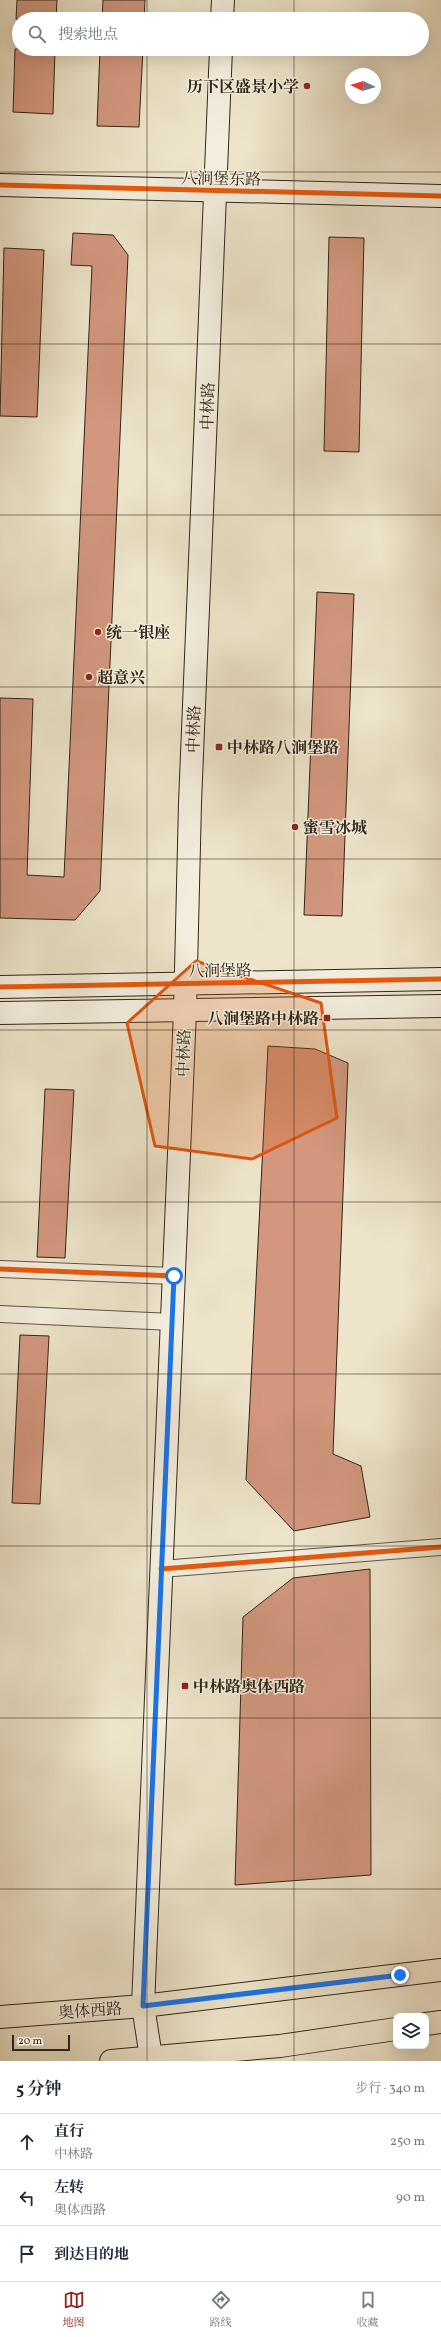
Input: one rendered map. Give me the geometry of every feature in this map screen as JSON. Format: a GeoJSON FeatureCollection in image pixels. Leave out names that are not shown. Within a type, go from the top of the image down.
{"type":"FeatureCollection","features":[{"type":"Feature","properties":{"kind":"main road"},"geometry":{"type":"LineString","coordinates":[[222,12],[223,0]]}},
{"type":"Feature","properties":{"kind":"main road","name":"中林路"},"geometry":{"type":"LineString","coordinates":[[151,2057],[143,2006],[185,1011],[190,804],[221,56]]}},
{"type":"Feature","properties":{"kind":"main road","name":"八涧堡东路"},"geometry":{"type":"LineString","coordinates":[[0,185],[441,196]]}},
{"type":"Feature","properties":{"kind":"main road","name":"八涧堡路"},"geometry":{"type":"LineString","coordinates":[[0,987],[441,979]]}},
{"type":"Feature","properties":{"kind":"main road"},"geometry":{"type":"LineString","coordinates":[[0,1013],[441,1006]]}},
{"type":"Feature","properties":{"kind":"main road","name":"奥体西路"},"geometry":{"type":"LineString","coordinates":[[0,2017],[143,2006],[441,1970]]}},
{"type":"Feature","properties":{"kind":"main road"},"geometry":{"type":"LineString","coordinates":[[429,2024],[441,2022]]}},
{"type":"Feature","properties":{"kind":"main road"},"geometry":{"type":"LineString","coordinates":[[111,2061],[280,2046],[393,2029]]}},
{"type":"Feature","properties":{"kind":"street"},"geometry":{"type":"LineString","coordinates":[[0,1269],[174,1276]]}},
{"type":"Feature","properties":{"kind":"street"},"geometry":{"type":"LineString","coordinates":[[0,1314],[172,1322]]}},
{"type":"Feature","properties":{"kind":"street"},"geometry":{"type":"LineString","coordinates":[[161,1569],[441,1547]]}},
{"type":"Feature","properties":{"kind":"highlighted area"},"geometry":{"type":"Polygon","coordinates":[[[196,961],[321,1003],[337,1118],[252,1159],[155,1146],[127,1023],[196,961]]]}},
{"type":"Feature","properties":{"kind":"building"},"geometry":{"type":"Polygon","coordinates":[[[17,0],[57,0],[56,12],[16,12],[17,0]]]}},
{"type":"Feature","properties":{"kind":"building"},"geometry":{"type":"Polygon","coordinates":[[[103,0],[145,0],[144,12],[102,12],[103,0]]]}},
{"type":"Feature","properties":{"kind":"building"},"geometry":{"type":"Polygon","coordinates":[[[15,56],[55,56],[53,114],[13,112],[15,56]]]}},
{"type":"Feature","properties":{"kind":"building"},"geometry":{"type":"Polygon","coordinates":[[[100,56],[143,56],[139,127],[97,126],[100,56]]]}},
{"type":"Feature","properties":{"kind":"building"},"geometry":{"type":"Polygon","coordinates":[[[73,233],[113,235],[128,255],[100,891],[75,920],[0,918],[0,698],[33,699],[27,875],[64,877],[92,266],[71,265],[73,233]]]}},
{"type":"Feature","properties":{"kind":"building"},"geometry":{"type":"Polygon","coordinates":[[[329,237],[364,238],[359,452],[324,451],[329,237]]]}},
{"type":"Feature","properties":{"kind":"building"},"geometry":{"type":"Polygon","coordinates":[[[4,248],[44,250],[37,417],[0,416],[4,248]]]}},
{"type":"Feature","properties":{"kind":"building"},"geometry":{"type":"Polygon","coordinates":[[[317,592],[354,594],[342,916],[304,915],[317,592]]]}},
{"type":"Feature","properties":{"kind":"building"},"geometry":{"type":"Polygon","coordinates":[[[268,1046],[315,1049],[348,1063],[333,1454],[361,1466],[370,1517],[294,1531],[246,1480],[268,1046]]]}},
{"type":"Feature","properties":{"kind":"building"},"geometry":{"type":"Polygon","coordinates":[[[45,1089],[74,1090],[65,1258],[37,1257],[45,1089]]]}},
{"type":"Feature","properties":{"kind":"building"},"geometry":{"type":"Polygon","coordinates":[[[20,1335],[49,1336],[40,1504],[12,1503],[20,1335]]]}},
{"type":"Feature","properties":{"kind":"building"},"geometry":{"type":"Polygon","coordinates":[[[370,1569],[371,1875],[235,1885],[243,1617],[293,1578],[370,1569]]]}},
{"type":"Feature","properties":{"kind":"cycle path"},"geometry":{"type":"LineString","coordinates":[[0,185],[441,196]]}},
{"type":"Feature","properties":{"kind":"cycle path"},"geometry":{"type":"LineString","coordinates":[[0,987],[441,979]]}},
{"type":"Feature","properties":{"kind":"cycle path"},"geometry":{"type":"LineString","coordinates":[[0,1269],[174,1276]]}},
{"type":"Feature","properties":{"kind":"cycle path"},"geometry":{"type":"LineString","coordinates":[[161,1569],[441,1547]]}},
{"type":"Feature","properties":{"kind":"place","name":"历下区盛景小学"},"geometry":{"type":"Point","coordinates":[307,86]}},
{"type":"Feature","properties":{"kind":"place","name":"统一银座"},"geometry":{"type":"Point","coordinates":[98,632]}},
{"type":"Feature","properties":{"kind":"place","name":"超意兴"},"geometry":{"type":"Point","coordinates":[89,677]}},
{"type":"Feature","properties":{"kind":"place","name":"中林路八涧堡路"},"geometry":{"type":"Point","coordinates":[219,747]}},
{"type":"Feature","properties":{"kind":"place","name":"蜜雪冰城"},"geometry":{"type":"Point","coordinates":[295,827]}},
{"type":"Feature","properties":{"kind":"place","name":"八涧堡路中林路"},"geometry":{"type":"Point","coordinates":[327,1018]}},
{"type":"Feature","properties":{"kind":"place","name":"中林路奥体西路"},"geometry":{"type":"Point","coordinates":[185,1686]}},
{"type":"Feature","properties":{"kind":"route"},"geometry":{"type":"LineString","coordinates":[[174,1276],[143,2006],[400,1975]]}}]}
